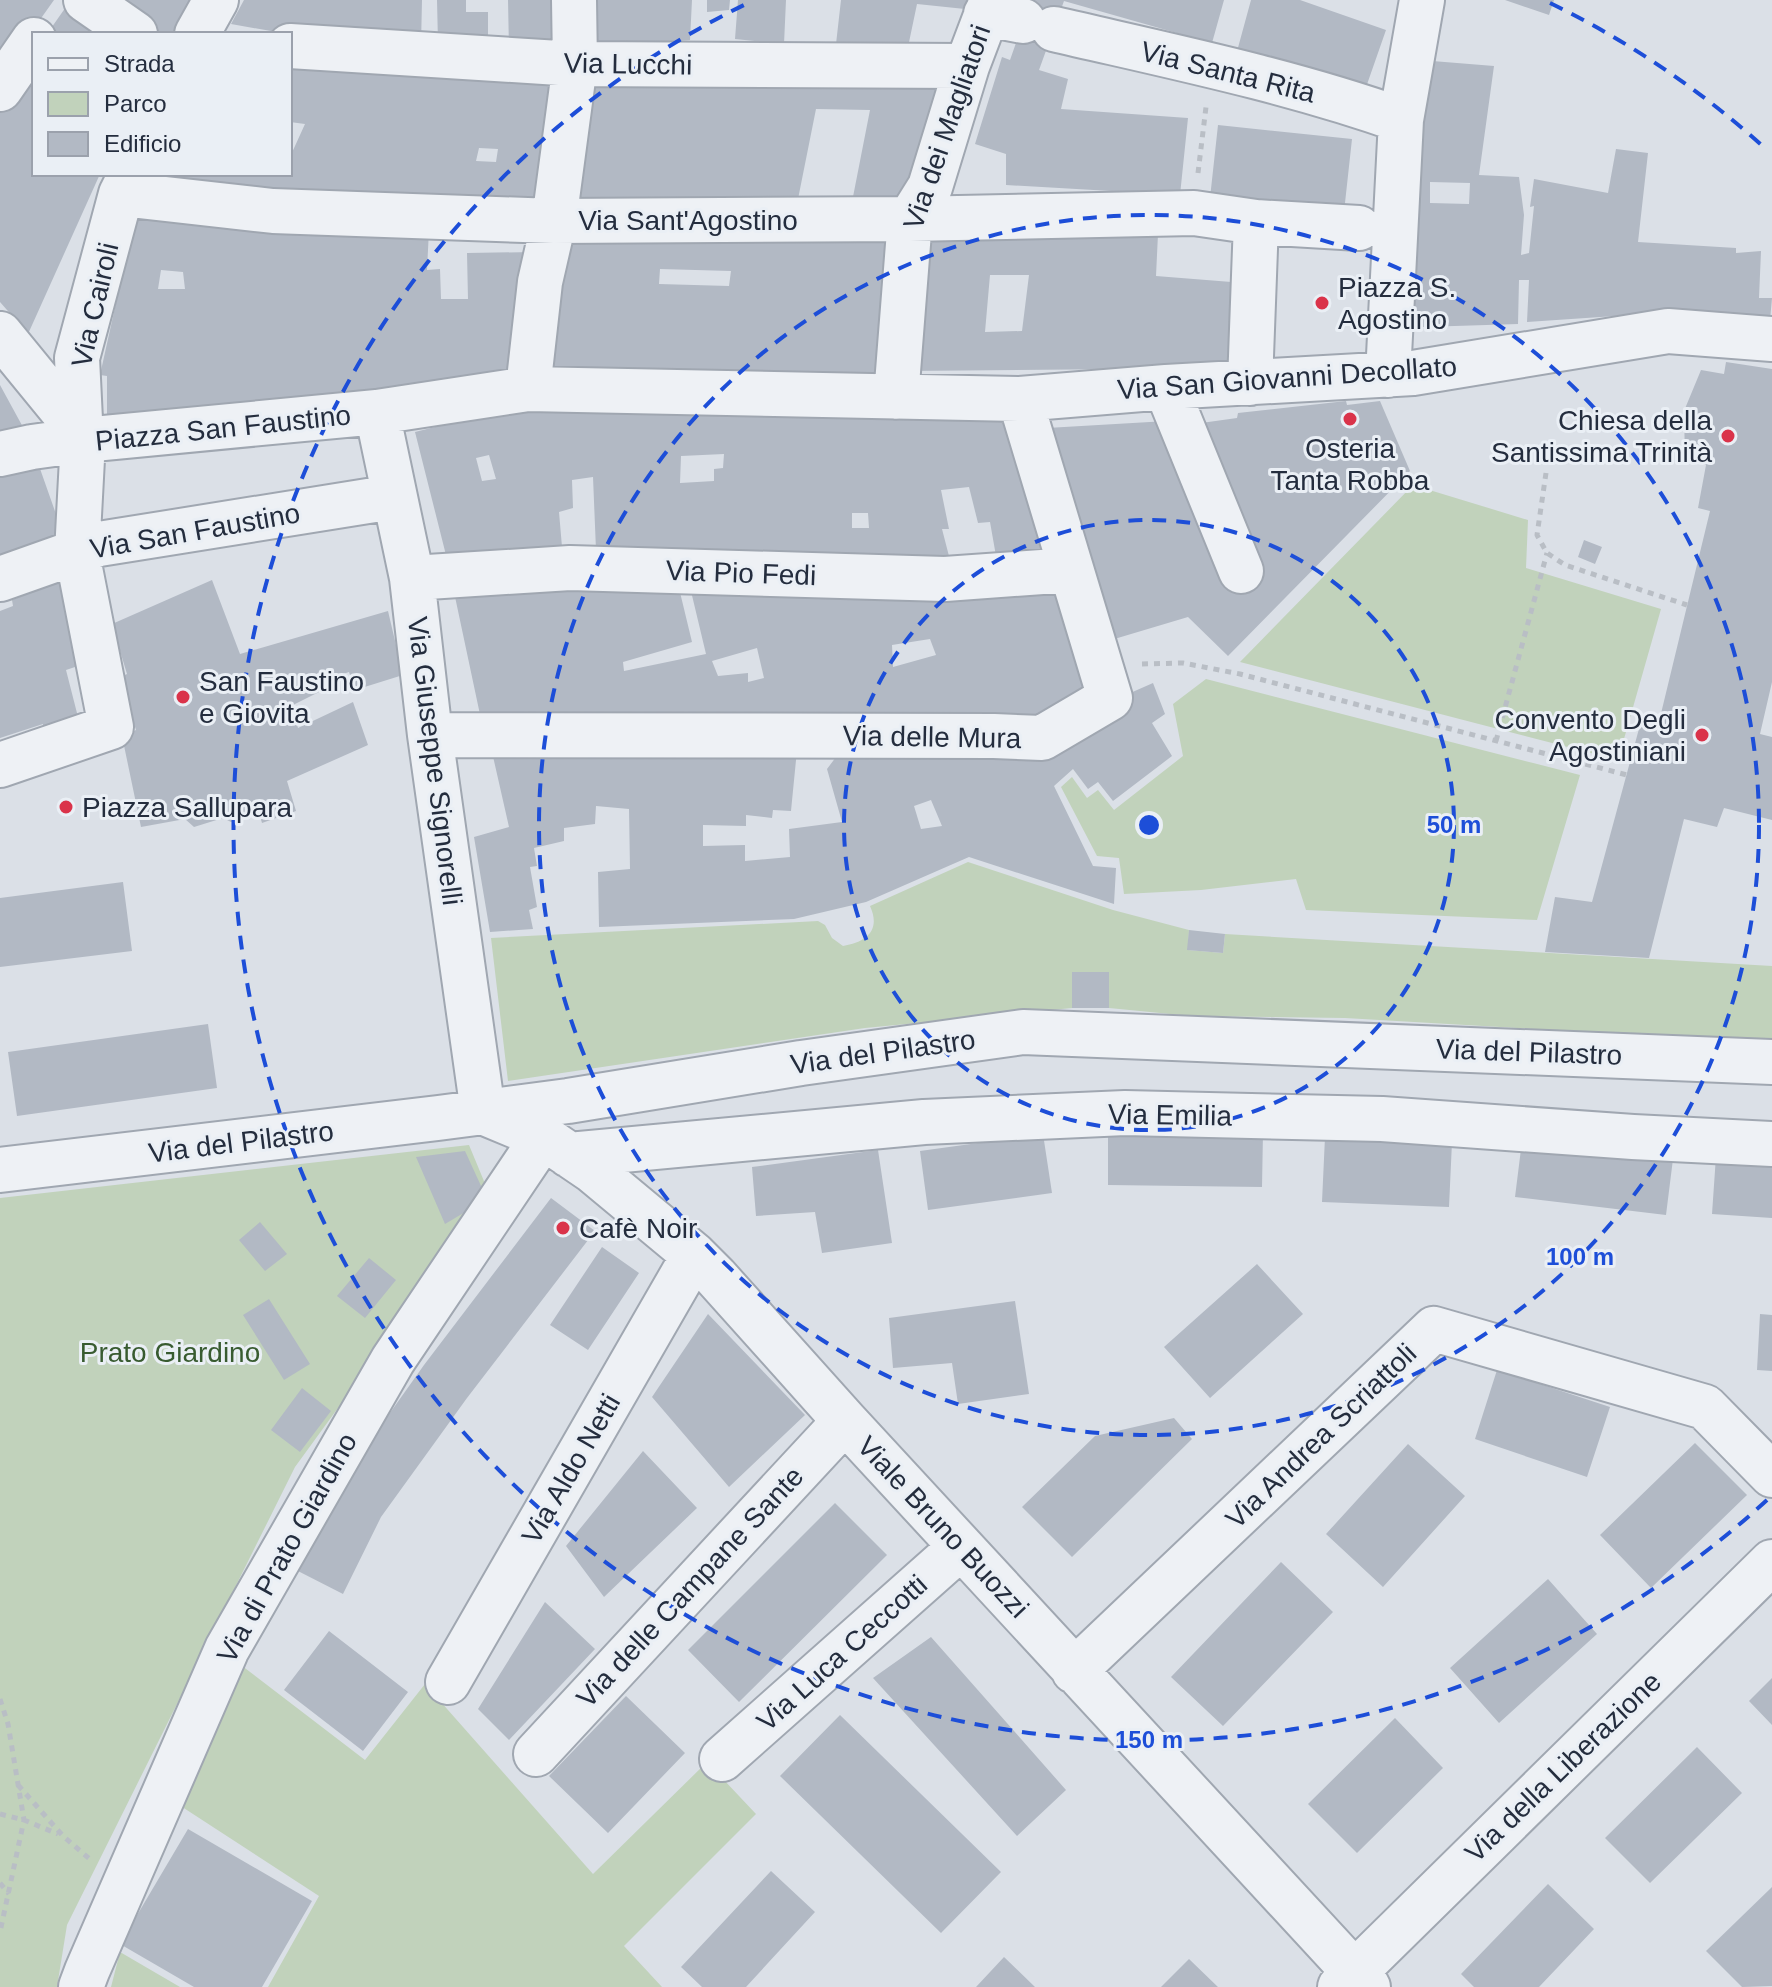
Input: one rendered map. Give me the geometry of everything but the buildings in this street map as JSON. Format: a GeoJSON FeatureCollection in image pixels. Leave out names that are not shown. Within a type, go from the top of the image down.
{"type":"FeatureCollection","features":[{"type":"Feature","properties":{"kind":"street"},"geometry":{"type":"LineString","coordinates":[[39,32],[62,0]]}},
{"type":"Feature","properties":{"kind":"street"},"geometry":{"type":"LineString","coordinates":[[86,0],[132,32]]}},
{"type":"Feature","properties":{"kind":"street"},"geometry":{"type":"LineString","coordinates":[[528,389],[540,282],[554,221],[575,64],[574,0]]}},
{"type":"Feature","properties":{"kind":"street"},"geometry":{"type":"LineString","coordinates":[[1388,375],[1401,120],[1422,0]]}},
{"type":"Feature","properties":{"kind":"street","name":"Via Santa Rita"},"geometry":{"type":"LineString","coordinates":[[1014,16],[1210,65],[1401,120]]}},
{"type":"Feature","properties":{"kind":"street","name":"Via dei Magliatori"},"geometry":{"type":"LineString","coordinates":[[896,397],[910,219],[930,187],[967,66],[1014,16]]}},
{"type":"Feature","properties":{"kind":"street"},"geometry":{"type":"LineString","coordinates":[[0,89],[32,43]]}},
{"type":"Feature","properties":{"kind":"street","name":"Via Lucchi"},"geometry":{"type":"LineString","coordinates":[[292,46],[575,64],[967,66]]}},
{"type":"Feature","properties":{"kind":"street","name":"Via Sant'Agostino"},"geometry":{"type":"LineString","coordinates":[[126,184],[273,211],[554,221],[910,219],[1194,213],[1256,222],[1359,228]]}},
{"type":"Feature","properties":{"kind":"street","name":"Via Cairoli"},"geometry":{"type":"LineString","coordinates":[[83,440],[77,358],[126,184]]}},
{"type":"Feature","properties":{"kind":"street"},"geometry":{"type":"LineString","coordinates":[[1250,383],[1256,222]]}},
{"type":"Feature","properties":{"kind":"street","name":"Via San Giovanni Decollato"},"geometry":{"type":"LineString","coordinates":[[528,389],[1020,399],[1413,373],[1668,331],[1772,339]]}},
{"type":"Feature","properties":{"kind":"street"},"geometry":{"type":"LineString","coordinates":[[0,334],[72,422],[83,440],[0,454]]}},
{"type":"Feature","properties":{"kind":"street"},"geometry":{"type":"LineString","coordinates":[[1166,387],[1241,571]]}},
{"type":"Feature","properties":{"kind":"street","name":"Piazza San Faustino"},"geometry":{"type":"LineString","coordinates":[[77,553],[83,440],[377,412],[528,389]]}},
{"type":"Feature","properties":{"kind":"street","name":"Via delle Mura"},"geometry":{"type":"LineString","coordinates":[[430,735],[1042,738],[1110,698],[1020,399]]}},
{"type":"Feature","properties":{"kind":"street","name":"Via Giuseppe Signorelli"},"geometry":{"type":"LineString","coordinates":[[377,412],[412,578],[430,735],[483,1112]]}},
{"type":"Feature","properties":{"kind":"street","name":"Via San Faustino"},"geometry":{"type":"LineString","coordinates":[[0,579],[99,544],[393,497]]}},
{"type":"Feature","properties":{"kind":"street"},"geometry":{"type":"LineString","coordinates":[[0,765],[111,727],[77,553]]}},
{"type":"Feature","properties":{"kind":"street","name":"Via Pio Fedi"},"geometry":{"type":"LineString","coordinates":[[412,578],[570,568],[945,579],[1070,570]]}},
{"type":"Feature","properties":{"kind":"street","name":"Via del Pilastro"},"geometry":{"type":"LineString","coordinates":[[0,1170],[568,1101],[801,1063],[1023,1032],[1772,1062]]}},
{"type":"Feature","properties":{"kind":"street","name":"Viale Bruno Buozzi"},"geometry":{"type":"LineString","coordinates":[[483,1112],[556,1146],[593,1171],[694,1255],[1354,1982]]}},
{"type":"Feature","properties":{"kind":"street","name":"Via Emilia"},"geometry":{"type":"LineString","coordinates":[[556,1146],[924,1122],[1125,1113],[1382,1119],[1772,1144]]}},
{"type":"Feature","properties":{"kind":"street","name":"Via di Prato Giardino"},"geometry":{"type":"LineString","coordinates":[[81,1987],[227,1649],[393,1360],[556,1146]]}},
{"type":"Feature","properties":{"kind":"street","name":"Via Aldo Netti"},"geometry":{"type":"LineString","coordinates":[[448,1682],[694,1255]]}},
{"type":"Feature","properties":{"kind":"street","name":"Via Andrea Scriattoli"},"geometry":{"type":"LineString","coordinates":[[1074,1671],[1434,1329],[1705,1407],[1772,1475]]}},
{"type":"Feature","properties":{"kind":"street","name":"Via delle Campane Sante"},"geometry":{"type":"LineString","coordinates":[[536,1754],[845,1421]]}},
{"type":"Feature","properties":{"kind":"street","name":"Via Luca Ceccotti"},"geometry":{"type":"LineString","coordinates":[[722,1759],[961,1547]]}},
{"type":"Feature","properties":{"kind":"street","name":"Via della Liberazione"},"geometry":{"type":"LineString","coordinates":[[1354,1982],[1772,1562]]}},
{"type":"Feature","properties":{"kind":"path"},"geometry":{"type":"LineString","coordinates":[[1194,213],[1210,65]]}},
{"type":"Feature","properties":{"kind":"path"},"geometry":{"type":"LineString","coordinates":[[1546,473],[1537,535],[1547,553],[1565,565],[1687,605]]}},
{"type":"Feature","properties":{"kind":"path"},"geometry":{"type":"LineString","coordinates":[[1496,741],[1547,553]]}},
{"type":"Feature","properties":{"kind":"path"},"geometry":{"type":"LineString","coordinates":[[1102,669],[1119,665],[1183,663],[1240,674],[1627,775]]}},
{"type":"Feature","properties":{"kind":"path"},"geometry":{"type":"LineString","coordinates":[[0,1699],[8,1724],[24,1820],[0,1941]]}},
{"type":"Feature","properties":{"kind":"path"},"geometry":{"type":"LineString","coordinates":[[18,1785],[63,1836],[124,1886]]}},
{"type":"Feature","properties":{"kind":"path"},"geometry":{"type":"LineString","coordinates":[[0,1814],[63,1836]]}},
{"type":"Feature","properties":{"kind":"path"},"geometry":{"type":"LineString","coordinates":[[0,1883],[9,1894]]}},
{"type":"Feature","properties":{"kind":"green space"},"geometry":{"type":"Polygon","coordinates":[[[1413,485],[1528,520],[1526,568],[1661,609],[1618,760],[1240,662],[1413,485]]]}},
{"type":"Feature","properties":{"kind":"green space"},"geometry":{"type":"Polygon","coordinates":[[[1206,679],[1580,775],[1537,920],[1306,910],[1296,879],[1201,890],[1124,894],[1119,858],[1097,856],[1061,787],[1072,777],[1087,798],[1098,790],[1114,810],[1183,756],[1173,704],[1206,679]]]}},
{"type":"Feature","properties":{"kind":"green space"},"geometry":{"type":"Polygon","coordinates":[[[968,862],[1113,910],[1189,930],[1188,950],[1223,953],[1225,934],[1772,966],[1772,1043],[1345,1018],[1191,1016],[1109,1008],[1072,1008],[865,1028],[508,1081],[491,938],[818,921],[843,946],[870,934],[874,922],[870,906],[968,862]]]}},
{"type":"Feature","properties":{"kind":"green space","name":"Prato Giardino"},"geometry":{"type":"Polygon","coordinates":[[[469,1145],[491,1198],[295,1467],[67,1925],[57,1987],[0,1987],[0,1198],[469,1145]]]}},
{"type":"Feature","properties":{"kind":"green space"},"geometry":{"type":"Polygon","coordinates":[[[233,1659],[365,1760],[425,1684],[593,1874],[707,1762],[756,1814],[624,1946],[662,1987],[268,1987],[319,1896],[173,1801],[233,1659]]]}},
{"type":"Feature","properties":{"kind":"green space"},"geometry":{"type":"Polygon","coordinates":[[[120,1952],[180,1987],[111,1987],[120,1952]]]}},
{"type":"Feature","properties":{"kind":"place","name":"Piazza S. Agostino"},"geometry":{"type":"Point","coordinates":[1322,303]}},
{"type":"Feature","properties":{"kind":"place","name":"Osteria Tanta Robba"},"geometry":{"type":"Point","coordinates":[1350,419]}},
{"type":"Feature","properties":{"kind":"place","name":"Chiesa della Santissima Trinità"},"geometry":{"type":"Point","coordinates":[1728,436]}},
{"type":"Feature","properties":{"kind":"place","name":"San Faustino e Giovita"},"geometry":{"type":"Point","coordinates":[183,697]}},
{"type":"Feature","properties":{"kind":"place","name":"Convento Degli Agostiniani"},"geometry":{"type":"Point","coordinates":[1702,735]}},
{"type":"Feature","properties":{"kind":"place","name":"Piazza Sallupara"},"geometry":{"type":"Point","coordinates":[66,807]}},
{"type":"Feature","properties":{"kind":"place","name":"Cafè Noir"},"geometry":{"type":"Point","coordinates":[563,1228]}}]}
